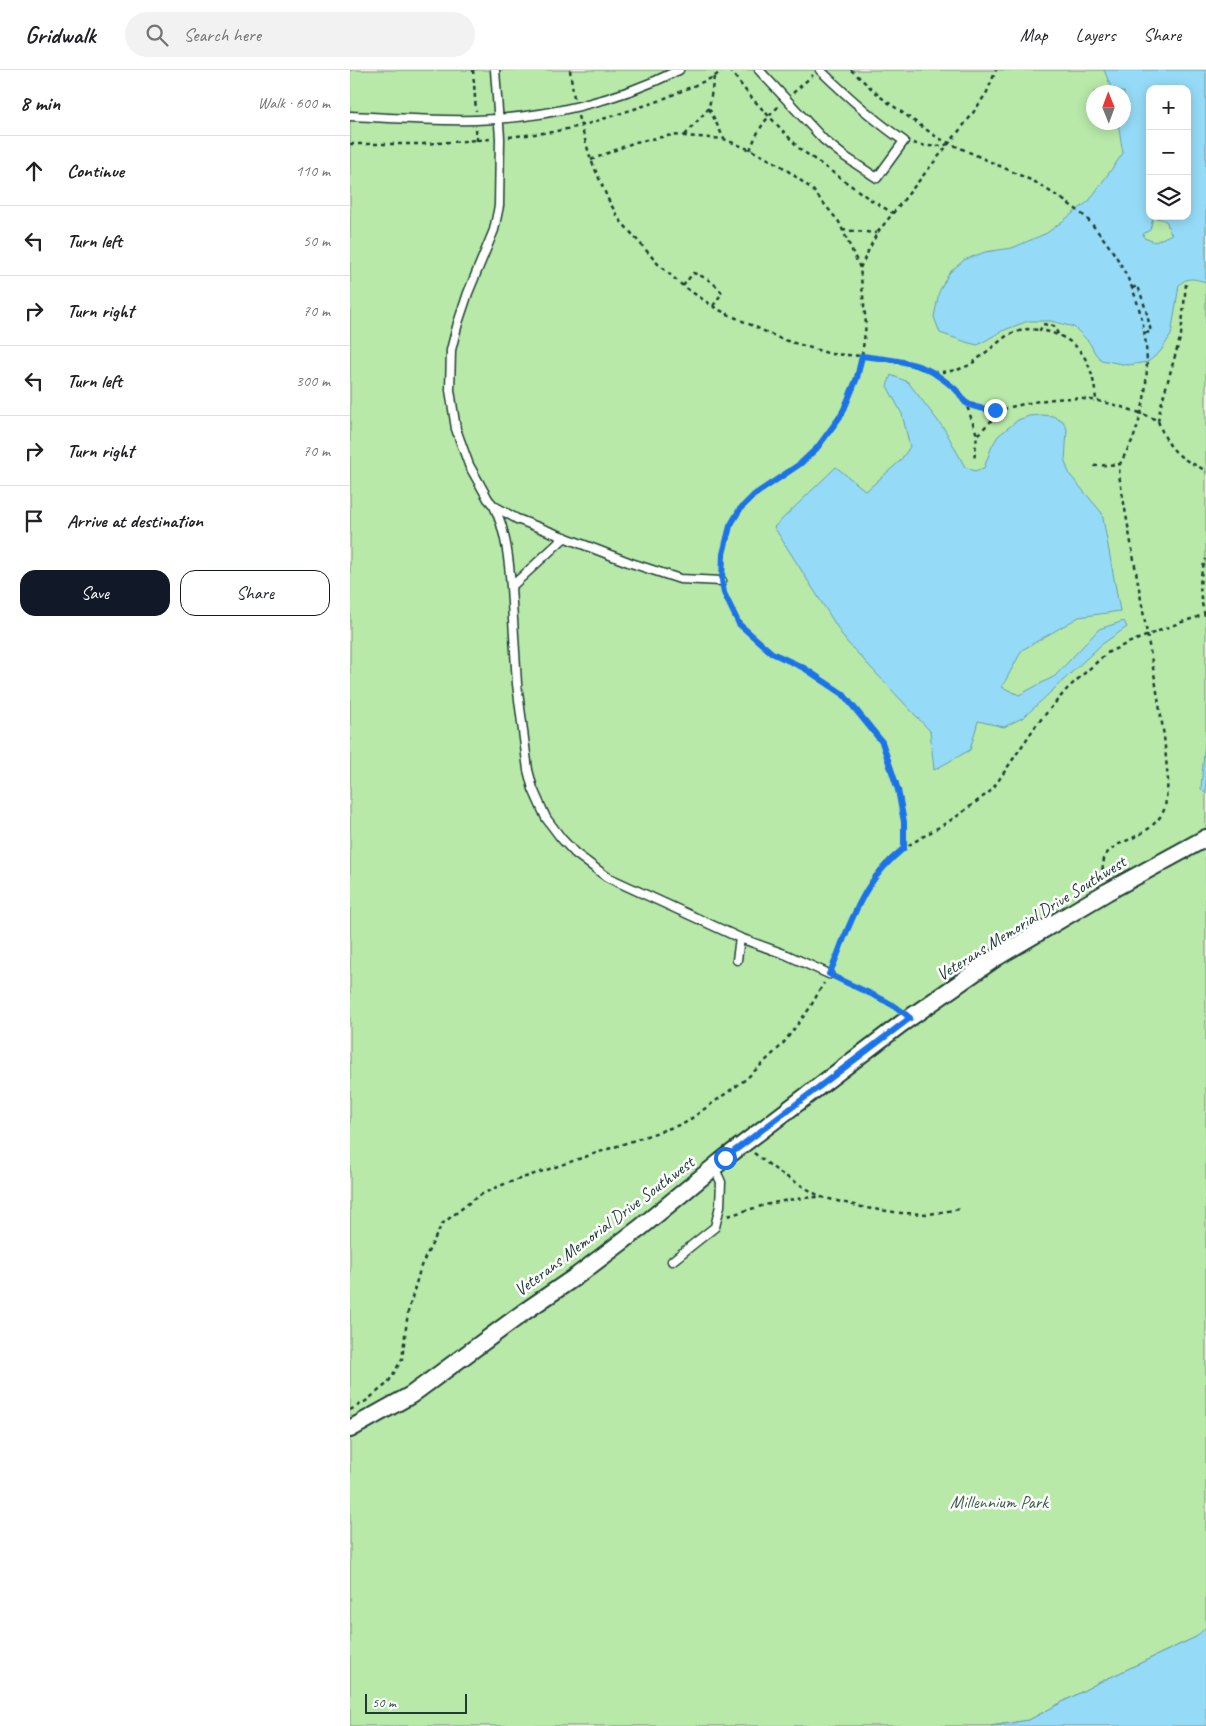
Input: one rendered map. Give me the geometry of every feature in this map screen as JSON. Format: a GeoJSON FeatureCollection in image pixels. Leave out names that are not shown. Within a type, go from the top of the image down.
{"type":"FeatureCollection","features":[{"type":"Feature","properties":{"kind":"street","name":"Veterans Memorial Drive Southwest"},"geometry":{"type":"LineString","coordinates":[[350,1429],[411,1395],[593,1263],[640,1228],[714,1167],[910,1018],[997,957],[1102,895],[1206,838]]}},
{"type":"Feature","properties":{"kind":"lane"},"geometry":{"type":"LineString","coordinates":[[494,70],[499,118],[500,206],[494,230],[458,322],[451,350],[450,390],[456,429],[469,465],[498,514],[509,561],[517,684],[528,770],[533,789],[546,818],[561,838],[575,853],[607,877],[740,938],[787,955],[829,974]]}},
{"type":"Feature","properties":{"kind":"lane"},"geometry":{"type":"LineString","coordinates":[[350,116],[424,120],[499,118],[575,107],[639,87],[680,70]]}},
{"type":"Feature","properties":{"kind":"lane"},"geometry":{"type":"LineString","coordinates":[[759,70],[824,140],[877,178],[904,141],[878,124],[820,70]]}},
{"type":"Feature","properties":{"kind":"lane"},"geometry":{"type":"LineString","coordinates":[[494,506],[517,519],[631,562],[680,578],[722,580]]}},
{"type":"Feature","properties":{"kind":"lane"},"geometry":{"type":"LineString","coordinates":[[511,587],[565,537]]}},
{"type":"Feature","properties":{"kind":"lane"},"geometry":{"type":"LineString","coordinates":[[737,960],[740,938]]}},
{"type":"Feature","properties":{"kind":"lane"},"geometry":{"type":"LineString","coordinates":[[672,1261],[715,1227],[720,1206],[721,1182],[714,1167]]}},
{"type":"Feature","properties":{"kind":"path"},"geometry":{"type":"LineString","coordinates":[[473,70],[477,141]]}},
{"type":"Feature","properties":{"kind":"path"},"geometry":{"type":"LineString","coordinates":[[570,70],[575,107],[592,160],[608,199],[619,219],[658,264],[683,286],[713,306],[781,339],[831,354],[895,360],[934,374],[952,386],[964,401],[977,434],[974,462]]}},
{"type":"Feature","properties":{"kind":"path"},"geometry":{"type":"LineString","coordinates":[[730,70],[749,95],[800,149],[871,200],[893,213]]}},
{"type":"Feature","properties":{"kind":"path"},"geometry":{"type":"LineString","coordinates":[[851,70],[882,98],[938,138],[996,166],[1035,182],[1076,209],[1099,232],[1112,250],[1132,288],[1141,311],[1145,333],[1148,374],[1139,424],[1134,439],[1120,464],[1119,480],[1164,736],[1168,781],[1167,796],[1161,816],[1151,827],[1117,845],[1107,853],[1104,859],[1100,882],[1102,895]]}},
{"type":"Feature","properties":{"kind":"path"},"geometry":{"type":"LineString","coordinates":[[860,268],[877,233],[951,143],[987,92],[996,70]]}},
{"type":"Feature","properties":{"kind":"path"},"geometry":{"type":"LineString","coordinates":[[685,136],[709,108],[714,77]]}},
{"type":"Feature","properties":{"kind":"path"},"geometry":{"type":"LineString","coordinates":[[709,108],[724,139]]}},
{"type":"Feature","properties":{"kind":"path"},"geometry":{"type":"LineString","coordinates":[[750,150],[759,128],[769,115]]}},
{"type":"Feature","properties":{"kind":"path"},"geometry":{"type":"LineString","coordinates":[[592,160],[635,142],[672,135],[724,139],[780,165],[812,189],[839,222],[860,268],[866,324],[857,378],[842,414],[817,448],[800,464],[754,495],[740,509],[730,526],[723,554],[722,580],[724,593],[739,624],[772,653],[804,668],[843,694],[882,742],[898,790],[904,822],[904,848]]}},
{"type":"Feature","properties":{"kind":"path"},"geometry":{"type":"LineString","coordinates":[[904,141],[937,147],[951,143]]}},
{"type":"Feature","properties":{"kind":"path"},"geometry":{"type":"LineString","coordinates":[[842,230],[877,233]]}},
{"type":"Feature","properties":{"kind":"path"},"geometry":{"type":"LineString","coordinates":[[683,286],[694,273],[712,281],[722,293],[713,306]]}},
{"type":"Feature","properties":{"kind":"path"},"geometry":{"type":"LineString","coordinates":[[1186,284],[1178,346],[1158,421],[1164,438],[1170,447],[1180,456],[1206,472]]}},
{"type":"Feature","properties":{"kind":"path"},"geometry":{"type":"LineString","coordinates":[[1132,288],[1138,286],[1146,310],[1151,332],[1145,333]]}},
{"type":"Feature","properties":{"kind":"path"},"geometry":{"type":"LineString","coordinates":[[1040,330],[1043,324],[1054,326],[1058,334]]}},
{"type":"Feature","properties":{"kind":"path"},"geometry":{"type":"LineString","coordinates":[[934,374],[957,370],[970,365],[1009,334],[1027,330],[1040,330],[1058,334],[1078,349],[1092,374],[1096,400]]}},
{"type":"Feature","properties":{"kind":"path"},"geometry":{"type":"LineString","coordinates":[[964,401],[981,408],[1003,410],[1033,402],[1061,398],[1096,400],[1152,417],[1158,421]]}},
{"type":"Feature","properties":{"kind":"path"},"geometry":{"type":"LineString","coordinates":[[977,434],[1003,410]]}},
{"type":"Feature","properties":{"kind":"path"},"geometry":{"type":"LineString","coordinates":[[1094,466],[1120,464]]}},
{"type":"Feature","properties":{"kind":"path"},"geometry":{"type":"LineString","coordinates":[[350,1410],[366,1401],[388,1382],[402,1359],[408,1312],[421,1266],[442,1224],[478,1196],[499,1186],[685,1123],[746,1079],[782,1045],[809,1009],[829,974],[864,892],[880,870],[904,848],[956,817],[992,790],[1037,724],[1068,688],[1106,653],[1179,623],[1205,615],[1199,585],[1206,559]]}},
{"type":"Feature","properties":{"kind":"path"},"geometry":{"type":"LineString","coordinates":[[829,974],[892,1004],[910,1018]]}},
{"type":"Feature","properties":{"kind":"path"},"geometry":{"type":"LineString","coordinates":[[743,1145],[780,1173],[821,1197]]}},
{"type":"Feature","properties":{"kind":"path"},"geometry":{"type":"LineString","coordinates":[[717,1220],[772,1202],[796,1197],[821,1197],[866,1208],[901,1213],[929,1214],[960,1209]]}},
{"type":"Feature","properties":{"kind":"green space","name":"Millennium Park"},"geometry":{"type":"Polygon","coordinates":[[[350,70],[1206,70],[1206,1627],[1196,1637],[1096,1684],[1029,1720],[991,1726],[350,1726],[350,70]]]}},
{"type":"Feature","properties":{"kind":"water"},"geometry":{"type":"Polygon","coordinates":[[[1104,70],[1206,70],[1206,282],[1189,279],[1179,285],[1171,335],[1160,352],[1148,362],[1128,365],[1101,360],[1089,342],[1074,327],[1051,321],[1028,321],[1002,331],[978,345],[940,333],[934,317],[939,292],[949,273],[964,260],[985,252],[1012,248],[1047,233],[1089,201],[1123,153],[1119,130],[1131,130],[1131,85],[1110,85],[1104,70]]]}},
{"type":"Feature","properties":{"kind":"water"},"geometry":{"type":"Polygon","coordinates":[[[891,375],[908,382],[945,430],[965,467],[975,471],[984,468],[998,436],[1018,420],[1029,416],[1041,415],[1053,416],[1063,421],[1067,429],[1065,462],[1070,475],[1102,513],[1120,611],[1079,617],[1022,650],[1002,687],[1019,695],[1055,676],[1099,629],[1124,621],[1127,627],[1101,645],[1024,717],[1004,727],[978,721],[970,750],[934,770],[930,731],[846,641],[774,527],[836,467],[866,491],[900,461],[910,447],[902,414],[887,386],[891,375]]]}},
{"type":"Feature","properties":{"kind":"water"},"geometry":{"type":"Polygon","coordinates":[[[1206,740],[1206,794],[1201,789],[1206,740]]]}},
{"type":"Feature","properties":{"kind":"water"},"geometry":{"type":"Polygon","coordinates":[[[1206,1627],[1206,1726],[991,1726],[1029,1720],[1096,1684],[1196,1637],[1206,1627]]]}},
{"type":"Feature","properties":{"kind":"route"},"geometry":{"type":"LineString","coordinates":[[725,1158],[910,1018],[892,1004],[829,974],[864,892],[889,860],[904,848],[904,822],[898,790],[882,742],[843,694],[804,668],[772,653],[739,624],[724,593],[722,580],[723,554],[730,526],[740,509],[754,495],[800,464],[817,448],[842,414],[857,378],[862,356],[895,360],[921,368],[952,386],[964,401],[976,407],[995,410]]}}]}
